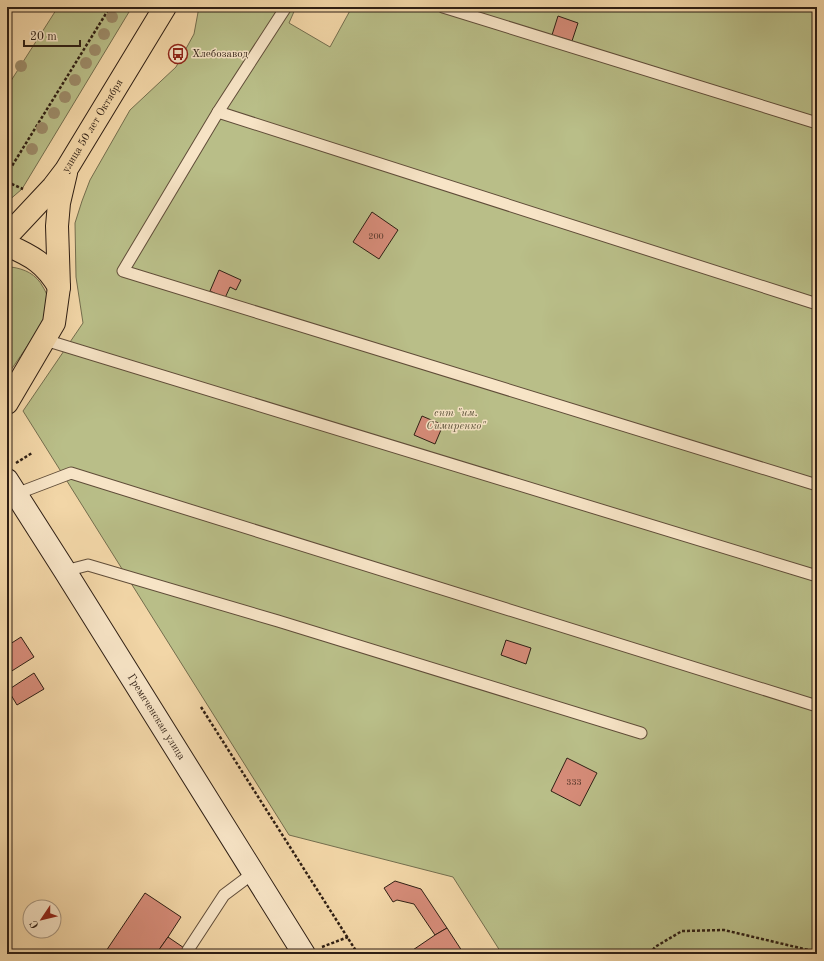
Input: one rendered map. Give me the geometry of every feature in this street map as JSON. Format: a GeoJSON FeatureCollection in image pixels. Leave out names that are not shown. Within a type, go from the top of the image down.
{"type":"FeatureCollection","features":[{"type":"Feature","properties":{"kind":"main road","name":"улица 50 лет Октября"},"geometry":{"type":"LineString","coordinates":[[7,236],[53,187],[66,170],[165,7]]}},
{"type":"Feature","properties":{"kind":"main road"},"geometry":{"type":"LineString","coordinates":[[7,403],[54,323],[59,287],[57,226],[59,203],[66,170]]}},
{"type":"Feature","properties":{"kind":"main road"},"geometry":{"type":"LineString","coordinates":[[7,245],[32,256],[53,276],[59,287]]}},
{"type":"Feature","properties":{"kind":"main road"},"geometry":{"type":"LineString","coordinates":[[7,254],[15,253],[32,256]]}},
{"type":"Feature","properties":{"kind":"main road","name":"Гремяченская улица"},"geometry":{"type":"LineString","coordinates":[[10,480],[252,874],[304,954]]}},
{"type":"Feature","properties":{"kind":"lane"},"geometry":{"type":"LineString","coordinates":[[286,7],[218,112],[123,270],[817,485]]}},
{"type":"Feature","properties":{"kind":"lane"},"geometry":{"type":"LineString","coordinates":[[444,7],[817,123]]}},
{"type":"Feature","properties":{"kind":"lane"},"geometry":{"type":"LineString","coordinates":[[218,112],[817,304]]}},
{"type":"Feature","properties":{"kind":"lane"},"geometry":{"type":"LineString","coordinates":[[45,340],[817,576]]}},
{"type":"Feature","properties":{"kind":"lane"},"geometry":{"type":"LineString","coordinates":[[10,480],[71,473],[817,706]]}},
{"type":"Feature","properties":{"kind":"lane"},"geometry":{"type":"LineString","coordinates":[[65,570],[88,565],[278,621],[641,733]]}},
{"type":"Feature","properties":{"kind":"lane"},"geometry":{"type":"LineString","coordinates":[[188,950],[224,895],[252,874]]}},
{"type":"Feature","properties":{"kind":"path"},"geometry":{"type":"LineString","coordinates":[[7,174],[110,7]]}},
{"type":"Feature","properties":{"kind":"path"},"geometry":{"type":"LineString","coordinates":[[10,480],[32,453]]}},
{"type":"Feature","properties":{"kind":"path"},"geometry":{"type":"LineString","coordinates":[[201,707],[358,954]]}},
{"type":"Feature","properties":{"kind":"path"},"geometry":{"type":"LineString","coordinates":[[650,954],[655,947],[682,931],[696,930],[724,930],[817,952]]}},
{"type":"Feature","properties":{"kind":"path"},"geometry":{"type":"LineString","coordinates":[[304,954],[348,937]]}},
{"type":"Feature","properties":{"kind":"green space"},"geometry":{"type":"Polygon","coordinates":[[[58,7],[132,7],[22,189],[7,202],[7,87],[58,7]]]}},
{"type":"Feature","properties":{"kind":"green space","name":"снт \"им. Симиренко\""},"geometry":{"type":"Polygon","coordinates":[[[199,7],[296,7],[289,23],[330,47],[352,7],[817,7],[817,954],[502,954],[453,877],[289,835],[23,411],[83,323],[76,277],[75,223],[90,180],[130,110],[176,67],[194,34],[199,7]]]}},
{"type":"Feature","properties":{"kind":"green space"},"geometry":{"type":"Polygon","coordinates":[[[11,267],[21,269],[33,275],[40,282],[45,291],[49,304],[43,320],[7,376],[7,268],[11,267]]]}},
{"type":"Feature","properties":{"kind":"building"},"geometry":{"type":"Polygon","coordinates":[[[558,16],[578,23],[572,41],[552,35],[558,16]]]}},
{"type":"Feature","properties":{"kind":"building"},"geometry":{"type":"Polygon","coordinates":[[[372,212],[398,230],[379,259],[353,242],[372,212]]]}},
{"type":"Feature","properties":{"kind":"building"},"geometry":{"type":"Polygon","coordinates":[[[219,270],[241,280],[236,290],[230,287],[225,298],[210,291],[219,270]]]}},
{"type":"Feature","properties":{"kind":"building"},"geometry":{"type":"Polygon","coordinates":[[[422,416],[443,425],[435,444],[414,435],[422,416]]]}},
{"type":"Feature","properties":{"kind":"building"},"geometry":{"type":"Polygon","coordinates":[[[21,637],[34,657],[7,674],[7,646],[21,637]]]}},
{"type":"Feature","properties":{"kind":"building"},"geometry":{"type":"Polygon","coordinates":[[[506,640],[531,648],[526,664],[501,655],[506,640]]]}},
{"type":"Feature","properties":{"kind":"building"},"geometry":{"type":"Polygon","coordinates":[[[34,673],[44,689],[17,705],[8,690],[34,673]]]}},
{"type":"Feature","properties":{"kind":"building"},"geometry":{"type":"Polygon","coordinates":[[[567,758],[597,773],[580,806],[551,791],[567,758]]]}},
{"type":"Feature","properties":{"kind":"building"},"geometry":{"type":"Polygon","coordinates":[[[395,881],[421,889],[447,928],[435,935],[414,904],[397,900],[393,902],[384,888],[395,881]]]}},
{"type":"Feature","properties":{"kind":"building"},"geometry":{"type":"Polygon","coordinates":[[[145,893],[181,917],[168,937],[156,954],[104,954],[145,893]]]}},
{"type":"Feature","properties":{"kind":"building"},"geometry":{"type":"Polygon","coordinates":[[[447,928],[464,954],[407,954],[435,935],[447,928]]]}},
{"type":"Feature","properties":{"kind":"building"},"geometry":{"type":"Polygon","coordinates":[[[168,937],[193,954],[156,954],[168,937]]]}},
{"type":"Feature","properties":{"kind":"place","name":"Хлебозавод"},"geometry":{"type":"Point","coordinates":[178,54]}}]}
